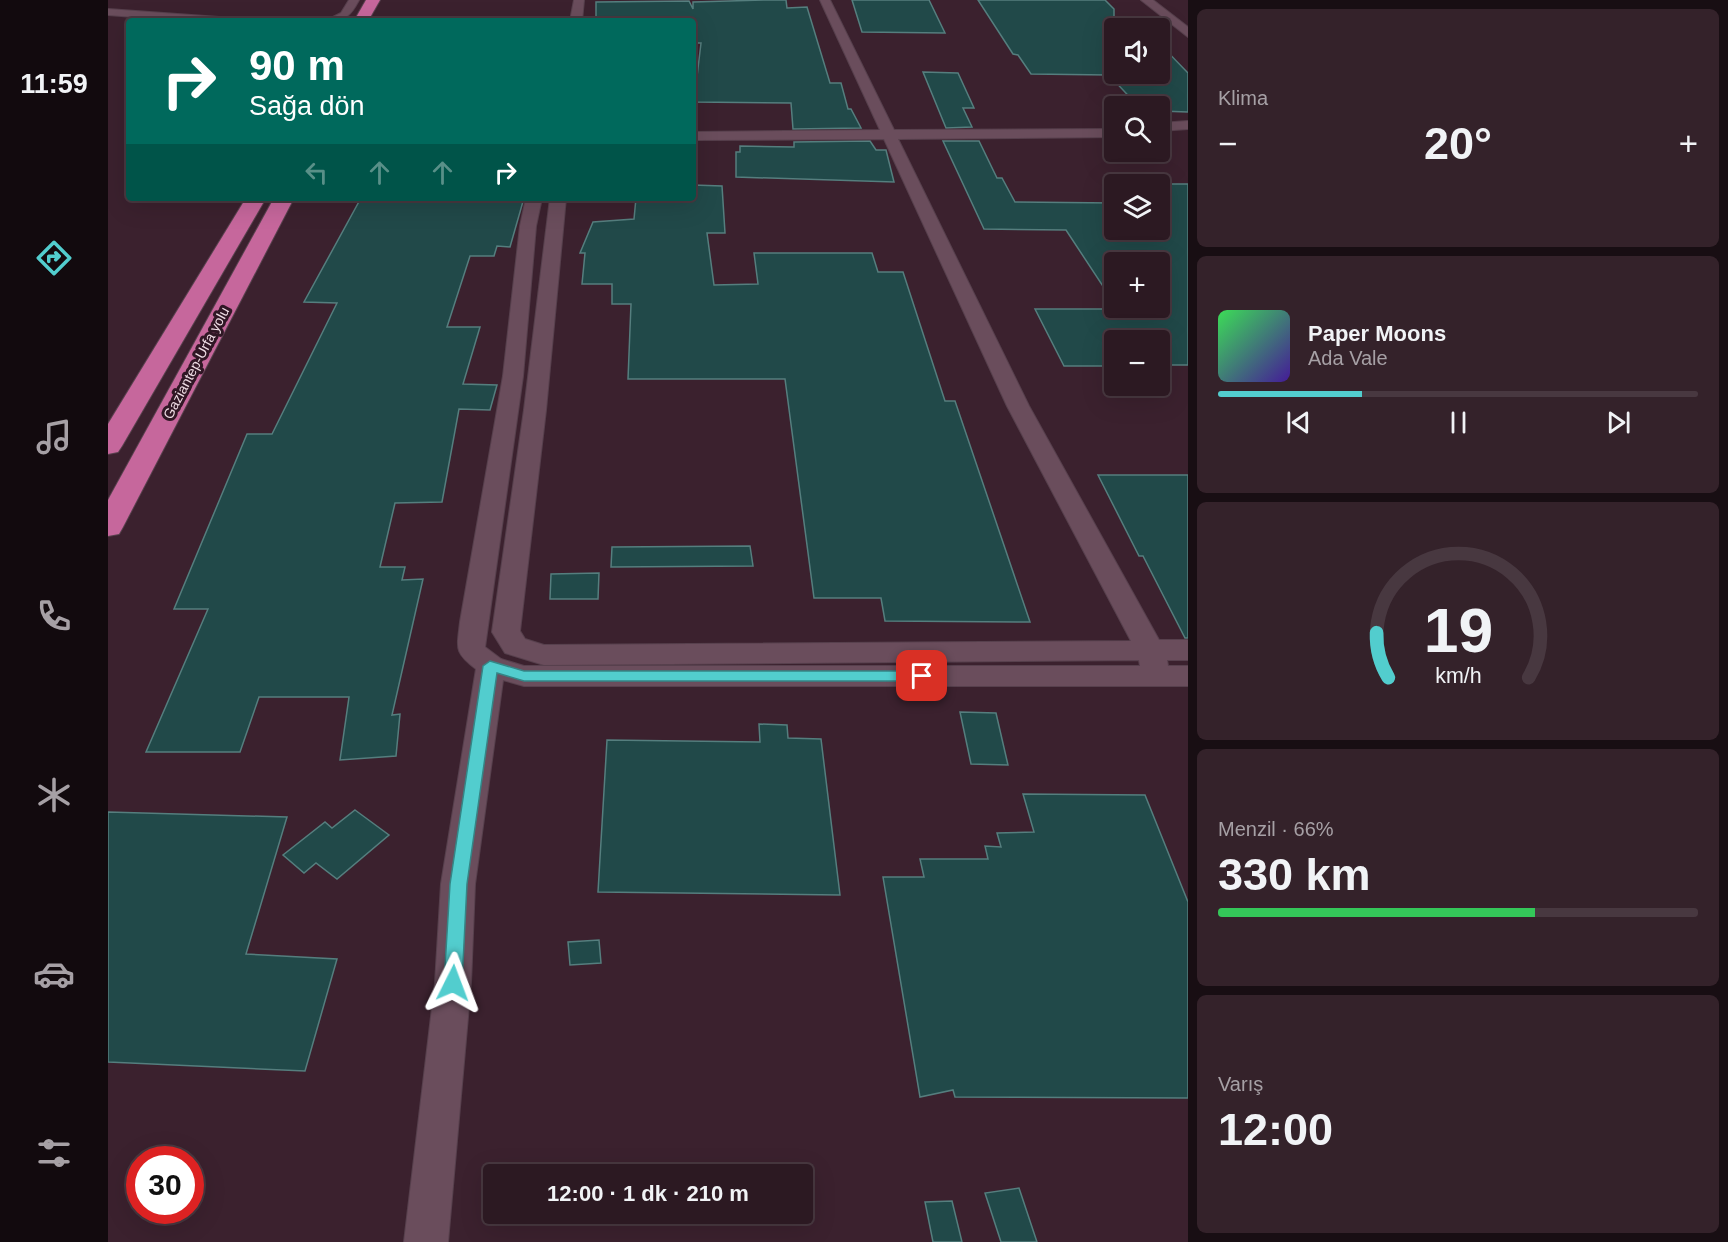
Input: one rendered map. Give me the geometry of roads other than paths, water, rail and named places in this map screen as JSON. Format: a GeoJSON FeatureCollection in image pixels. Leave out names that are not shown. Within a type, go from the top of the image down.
{"type":"FeatureCollection","features":[{"type":"Feature","properties":{"kind":"highway"},"geometry":{"type":"LineString","coordinates":[[363,18],[373,0]]}},
{"type":"Feature","properties":{"kind":"highway","name":"Gaziantep-Urfa yolu"},"geometry":{"type":"LineString","coordinates":[[108,446],[254,201]]}},
{"type":"Feature","properties":{"kind":"highway","name":"Gaziantep-Urfa yolu"},"geometry":{"type":"LineString","coordinates":[[108,527],[282,201]]}},
{"type":"Feature","properties":{"kind":"street"},"geometry":{"type":"LineString","coordinates":[[338,18],[345,15],[354,0]]}},
{"type":"Feature","properties":{"kind":"street"},"geometry":{"type":"LineString","coordinates":[[576,18],[579,0]]}},
{"type":"Feature","properties":{"kind":"street"},"geometry":{"type":"LineString","coordinates":[[825,0],[1018,406],[1150,650],[1157,676]]}},
{"type":"Feature","properties":{"kind":"street"},"geometry":{"type":"LineString","coordinates":[[1146,0],[1188,33]]}},
{"type":"Feature","properties":{"kind":"street"},"geometry":{"type":"LineString","coordinates":[[108,12],[191,18]]}},
{"type":"Feature","properties":{"kind":"street"},"geometry":{"type":"LineString","coordinates":[[1170,126],[1188,126]]}},
{"type":"Feature","properties":{"kind":"street"},"geometry":{"type":"LineString","coordinates":[[696,136],[1104,127]]}},
{"type":"Feature","properties":{"kind":"street"},"geometry":{"type":"LineString","coordinates":[[696,129],[1104,134]]}},
{"type":"Feature","properties":{"kind":"street"},"geometry":{"type":"LineString","coordinates":[[1170,133],[1188,133]]}},
{"type":"Feature","properties":{"kind":"street"},"geometry":{"type":"LineString","coordinates":[[533,201],[528,226],[513,376],[471,651],[490,666],[524,676],[1188,676]]}},
{"type":"Feature","properties":{"kind":"street"},"geometry":{"type":"LineString","coordinates":[[558,201],[535,410],[506,632],[515,646],[544,655],[1188,650]]}},
{"type":"Feature","properties":{"kind":"street"},"geometry":{"type":"LineString","coordinates":[[426,1242],[453,983],[458,884],[490,666]]}}]}
